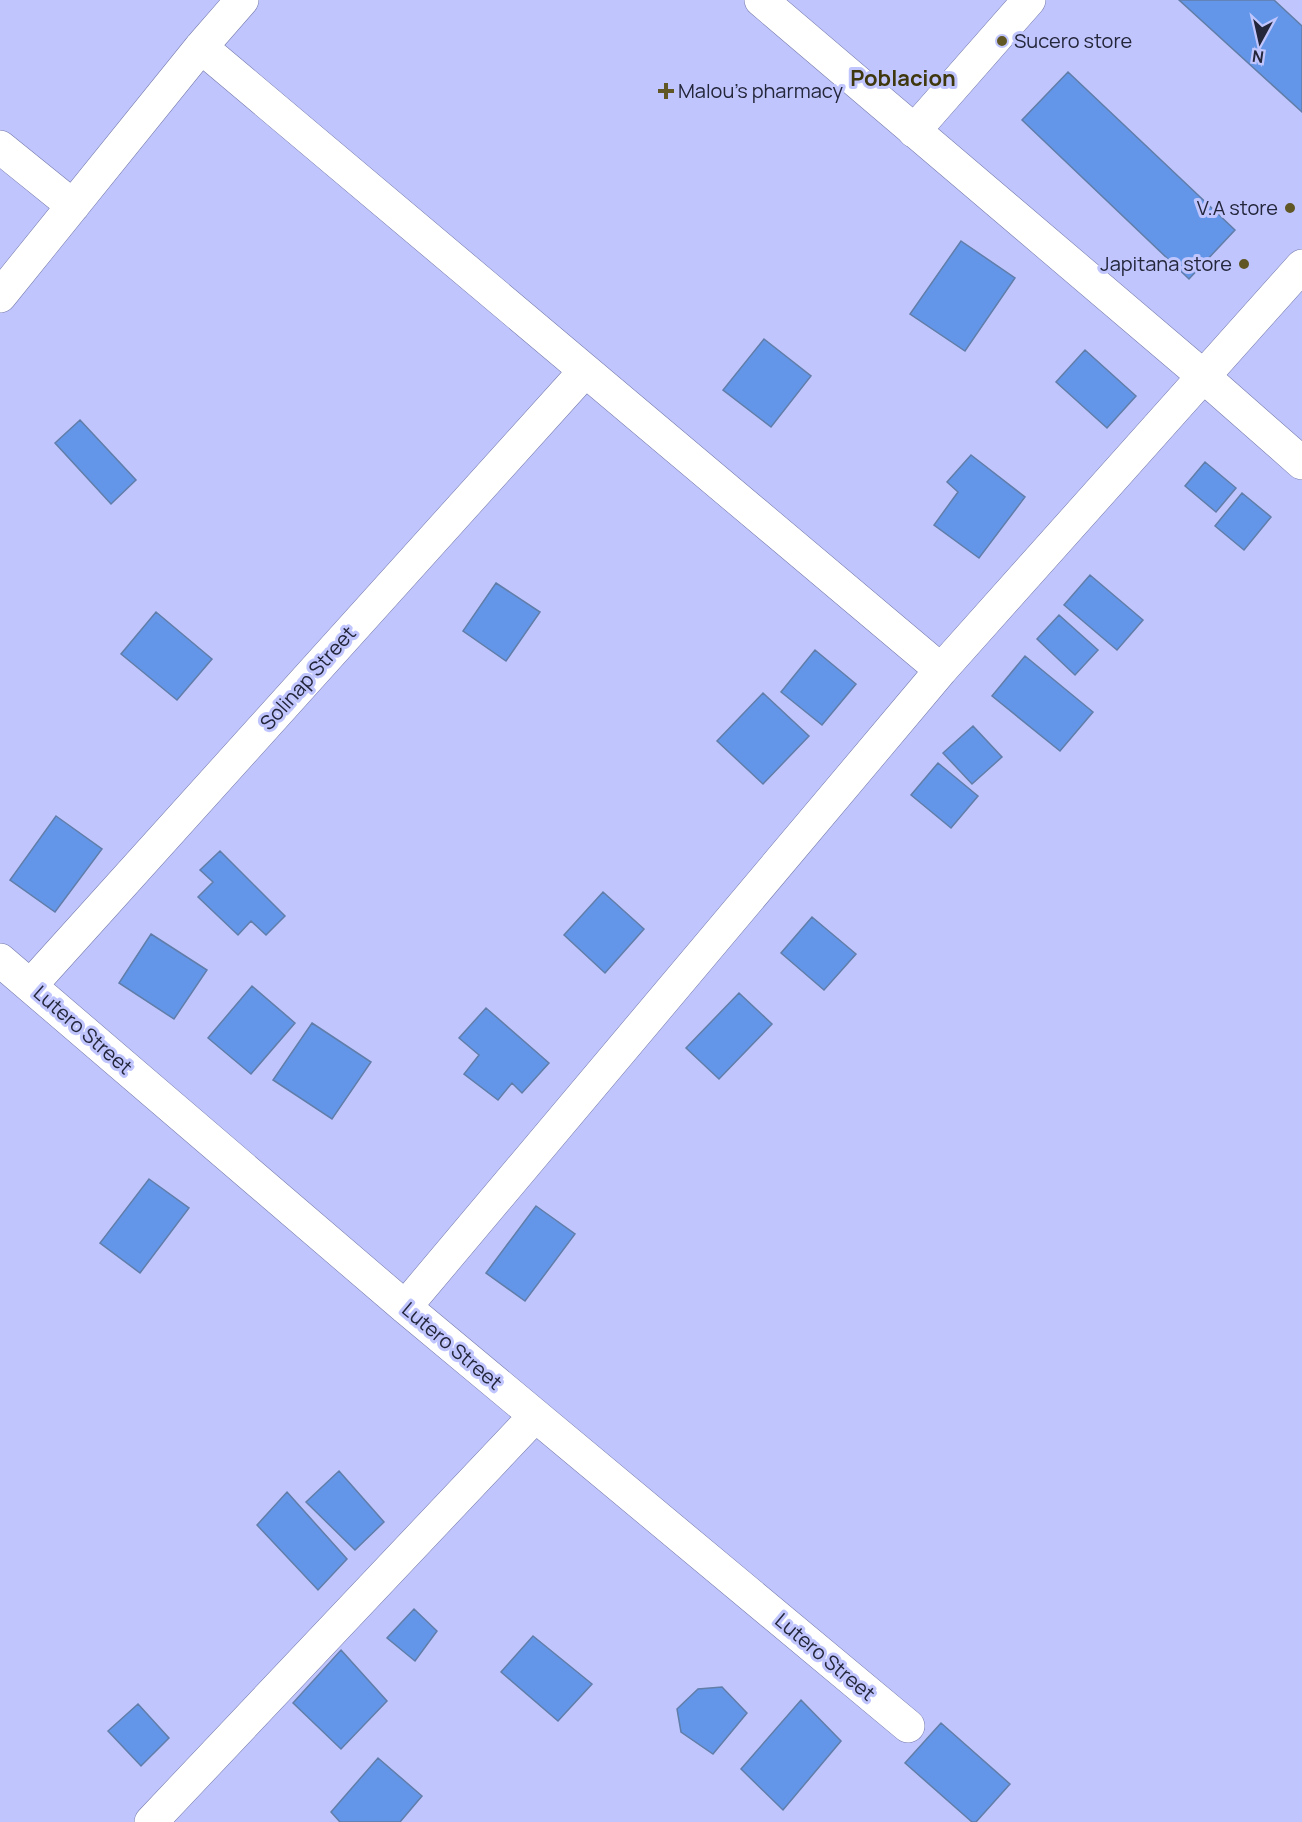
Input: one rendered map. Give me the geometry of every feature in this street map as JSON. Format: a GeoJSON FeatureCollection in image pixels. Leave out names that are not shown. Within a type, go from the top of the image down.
{"type":"FeatureCollection","features":[{"type":"Feature","properties":{"kind":"street"},"geometry":{"type":"LineString","coordinates":[[0,297],[201,47],[242,0]]}},
{"type":"Feature","properties":{"kind":"street"},"geometry":{"type":"LineString","coordinates":[[761,0],[1302,463]]}},
{"type":"Feature","properties":{"kind":"street"},"geometry":{"type":"LineString","coordinates":[[914,131],[1029,0]]}},
{"type":"Feature","properties":{"kind":"street"},"geometry":{"type":"LineString","coordinates":[[201,47],[941,670]]}},
{"type":"Feature","properties":{"kind":"street"},"geometry":{"type":"LineString","coordinates":[[0,147],[73,206]]}},
{"type":"Feature","properties":{"kind":"street"},"geometry":{"type":"LineString","coordinates":[[405,1307],[941,670],[1302,266]]}},
{"type":"Feature","properties":{"kind":"street","name":"Solinap Street"},"geometry":{"type":"LineString","coordinates":[[31,985],[585,371]]}},
{"type":"Feature","properties":{"kind":"street","name":"Lutero Street"},"geometry":{"type":"LineString","coordinates":[[0,960],[405,1307],[908,1726]]}},
{"type":"Feature","properties":{"kind":"street"},"geometry":{"type":"LineString","coordinates":[[151,1822],[535,1416]]}},
{"type":"Feature","properties":{"kind":"building"},"geometry":{"type":"Polygon","coordinates":[[[1179,0],[1274,0],[1302,26],[1302,112],[1179,0]]]}},
{"type":"Feature","properties":{"kind":"building"},"geometry":{"type":"Polygon","coordinates":[[[1068,72],[1235,230],[1189,279],[1022,120],[1068,72]]]}},
{"type":"Feature","properties":{"kind":"building"},"geometry":{"type":"Polygon","coordinates":[[[961,241],[1015,278],[965,351],[910,314],[961,241]]]}},
{"type":"Feature","properties":{"kind":"building"},"geometry":{"type":"Polygon","coordinates":[[[764,339],[811,376],[771,427],[723,390],[764,339]]]}},
{"type":"Feature","properties":{"kind":"building"},"geometry":{"type":"Polygon","coordinates":[[[1085,350],[1136,396],[1107,428],[1056,382],[1085,350]]]}},
{"type":"Feature","properties":{"kind":"building"},"geometry":{"type":"Polygon","coordinates":[[[80,420],[136,480],[111,504],[55,443],[80,420]]]}},
{"type":"Feature","properties":{"kind":"building"},"geometry":{"type":"Polygon","coordinates":[[[971,455],[1025,497],[979,558],[934,525],[958,492],[947,482],[971,455]]]}},
{"type":"Feature","properties":{"kind":"building"},"geometry":{"type":"Polygon","coordinates":[[[1205,462],[1236,488],[1216,512],[1185,486],[1205,462]]]}},
{"type":"Feature","properties":{"kind":"building"},"geometry":{"type":"Polygon","coordinates":[[[1242,493],[1271,517],[1244,550],[1215,526],[1242,493]]]}},
{"type":"Feature","properties":{"kind":"building"},"geometry":{"type":"Polygon","coordinates":[[[1090,575],[1143,620],[1117,650],[1064,605],[1090,575]]]}},
{"type":"Feature","properties":{"kind":"building"},"geometry":{"type":"Polygon","coordinates":[[[496,583],[540,612],[506,661],[463,631],[496,583]]]}},
{"type":"Feature","properties":{"kind":"building"},"geometry":{"type":"Polygon","coordinates":[[[156,612],[212,659],[177,700],[121,654],[156,612]]]}},
{"type":"Feature","properties":{"kind":"building"},"geometry":{"type":"Polygon","coordinates":[[[1059,615],[1098,650],[1075,675],[1037,639],[1059,615]]]}},
{"type":"Feature","properties":{"kind":"building"},"geometry":{"type":"Polygon","coordinates":[[[815,650],[856,684],[822,725],[781,692],[815,650]]]}},
{"type":"Feature","properties":{"kind":"building"},"geometry":{"type":"Polygon","coordinates":[[[1025,656],[1093,712],[1060,751],[992,696],[1025,656]]]}},
{"type":"Feature","properties":{"kind":"building"},"geometry":{"type":"Polygon","coordinates":[[[763,693],[809,736],[763,784],[717,741],[763,693]]]}},
{"type":"Feature","properties":{"kind":"building"},"geometry":{"type":"Polygon","coordinates":[[[973,726],[1002,757],[972,784],[943,753],[973,726]]]}},
{"type":"Feature","properties":{"kind":"building"},"geometry":{"type":"Polygon","coordinates":[[[938,763],[978,796],[951,828],[911,795],[938,763]]]}},
{"type":"Feature","properties":{"kind":"building"},"geometry":{"type":"Polygon","coordinates":[[[56,816],[102,849],[55,912],[10,880],[56,816]]]}},
{"type":"Feature","properties":{"kind":"building"},"geometry":{"type":"Polygon","coordinates":[[[220,851],[285,916],[266,935],[251,921],[238,935],[198,897],[213,882],[200,870],[220,851]]]}},
{"type":"Feature","properties":{"kind":"building"},"geometry":{"type":"Polygon","coordinates":[[[603,892],[644,929],[605,973],[564,935],[603,892]]]}},
{"type":"Feature","properties":{"kind":"building"},"geometry":{"type":"Polygon","coordinates":[[[812,917],[856,954],[824,990],[781,953],[812,917]]]}},
{"type":"Feature","properties":{"kind":"building"},"geometry":{"type":"Polygon","coordinates":[[[151,934],[207,970],[174,1019],[119,983],[151,934]]]}},
{"type":"Feature","properties":{"kind":"building"},"geometry":{"type":"Polygon","coordinates":[[[252,986],[295,1023],[251,1074],[208,1038],[252,986]]]}},
{"type":"Feature","properties":{"kind":"building"},"geometry":{"type":"Polygon","coordinates":[[[739,993],[772,1024],[719,1079],[686,1048],[739,993]]]}},
{"type":"Feature","properties":{"kind":"building"},"geometry":{"type":"Polygon","coordinates":[[[486,1008],[549,1063],[522,1093],[512,1083],[498,1100],[464,1074],[479,1055],[459,1038],[486,1008]]]}},
{"type":"Feature","properties":{"kind":"building"},"geometry":{"type":"Polygon","coordinates":[[[312,1023],[371,1062],[332,1119],[273,1080],[312,1023]]]}},
{"type":"Feature","properties":{"kind":"building"},"geometry":{"type":"Polygon","coordinates":[[[149,1179],[189,1208],[140,1273],[100,1243],[149,1179]]]}},
{"type":"Feature","properties":{"kind":"building"},"geometry":{"type":"Polygon","coordinates":[[[536,1206],[575,1234],[525,1301],[486,1273],[536,1206]]]}},
{"type":"Feature","properties":{"kind":"building"},"geometry":{"type":"Polygon","coordinates":[[[339,1471],[384,1522],[355,1550],[306,1502],[339,1471]]]}},
{"type":"Feature","properties":{"kind":"building"},"geometry":{"type":"Polygon","coordinates":[[[287,1492],[347,1559],[318,1590],[257,1525],[287,1492]]]}},
{"type":"Feature","properties":{"kind":"building"},"geometry":{"type":"Polygon","coordinates":[[[414,1609],[437,1631],[415,1661],[387,1638],[414,1609]]]}},
{"type":"Feature","properties":{"kind":"building"},"geometry":{"type":"Polygon","coordinates":[[[533,1636],[592,1684],[558,1721],[501,1672],[533,1636]]]}},
{"type":"Feature","properties":{"kind":"building"},"geometry":{"type":"Polygon","coordinates":[[[341,1650],[387,1701],[341,1749],[293,1703],[341,1650]]]}},
{"type":"Feature","properties":{"kind":"building"},"geometry":{"type":"Polygon","coordinates":[[[722,1687],[747,1713],[713,1754],[681,1732],[677,1709],[698,1689],[722,1687]]]}},
{"type":"Feature","properties":{"kind":"building"},"geometry":{"type":"Polygon","coordinates":[[[801,1700],[841,1741],[783,1810],[741,1769],[801,1700]]]}},
{"type":"Feature","properties":{"kind":"building"},"geometry":{"type":"Polygon","coordinates":[[[138,1704],[169,1738],[141,1766],[108,1731],[138,1704]]]}},
{"type":"Feature","properties":{"kind":"building"},"geometry":{"type":"Polygon","coordinates":[[[941,1723],[1010,1784],[976,1822],[972,1822],[905,1763],[941,1723]]]}},
{"type":"Feature","properties":{"kind":"building"},"geometry":{"type":"Polygon","coordinates":[[[378,1758],[422,1796],[400,1822],[340,1822],[331,1812],[378,1758]]]}},
{"type":"Feature","properties":{"kind":"place","name":"Sucero store"},"geometry":{"type":"Point","coordinates":[1002,41]}},
{"type":"Feature","properties":{"kind":"place","name":"Malou's pharmacy"},"geometry":{"type":"Point","coordinates":[666,91]}},
{"type":"Feature","properties":{"kind":"place","name":"V.A store"},"geometry":{"type":"Point","coordinates":[1290,208]}},
{"type":"Feature","properties":{"kind":"place","name":"Japitana store"},"geometry":{"type":"Point","coordinates":[1244,264]}},
{"type":"Feature","properties":{"kind":"district","name":"Poblacion"},"geometry":{"type":"Point","coordinates":[903,78]}}]}
